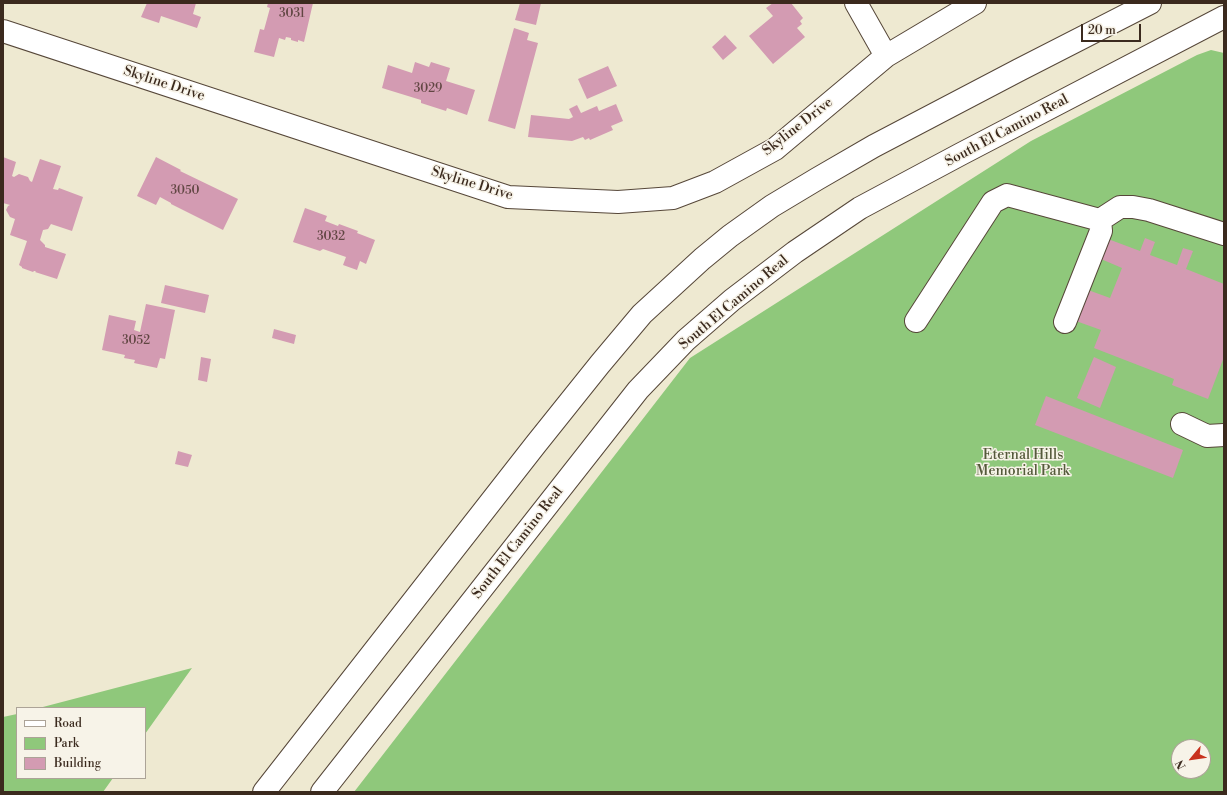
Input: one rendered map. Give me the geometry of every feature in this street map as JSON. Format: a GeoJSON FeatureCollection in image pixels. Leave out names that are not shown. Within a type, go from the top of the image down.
{"type":"FeatureCollection","features":[{"type":"Feature","properties":{"kind":"main road"},"geometry":{"type":"LineString","coordinates":[[856,3],[886,56]]}},
{"type":"Feature","properties":{"kind":"main road","name":"Skyline Drive"},"geometry":{"type":"LineString","coordinates":[[3,31],[508,197],[618,202],[673,198],[715,182],[774,149],[886,56],[975,3]]}},
{"type":"Feature","properties":{"kind":"main road"},"geometry":{"type":"LineString","coordinates":[[264,792],[600,364],[642,314],[702,259],[730,236],[772,206],[817,179],[888,139],[1150,3]]}},
{"type":"Feature","properties":{"kind":"main road","name":"South El Camino Real"},"geometry":{"type":"LineString","coordinates":[[322,792],[638,390],[686,340],[732,300],[795,252],[860,208],[1224,17]]}},
{"type":"Feature","properties":{"kind":"main road"},"geometry":{"type":"LineString","coordinates":[[916,321],[993,202],[1007,195],[1100,220],[1120,207],[1133,207],[1149,210],[1224,234]]}},
{"type":"Feature","properties":{"kind":"main road"},"geometry":{"type":"LineString","coordinates":[[1065,322],[1101,231],[1100,220]]}},
{"type":"Feature","properties":{"kind":"main road"},"geometry":{"type":"LineString","coordinates":[[1182,424],[1207,436],[1224,435]]}},
{"type":"Feature","properties":{"kind":"green space","name":"Eternal Hills Memorial Park"},"geometry":{"type":"Polygon","coordinates":[[[1211,50],[1224,53],[1224,792],[354,792],[690,358],[1031,141],[1197,55],[1211,50]]]}},
{"type":"Feature","properties":{"kind":"green space"},"geometry":{"type":"Polygon","coordinates":[[[192,668],[146,733],[146,707],[43,707],[192,668]]]}},
{"type":"Feature","properties":{"kind":"green space"},"geometry":{"type":"Polygon","coordinates":[[[16,714],[16,779],[112,779],[103,792],[3,792],[3,717],[16,714]]]}},
{"type":"Feature","properties":{"kind":"building"},"geometry":{"type":"Polygon","coordinates":[[[147,3],[196,3],[193,14],[201,17],[197,28],[161,16],[159,23],[141,17],[147,3]]]}},
{"type":"Feature","properties":{"kind":"building"},"geometry":{"type":"Polygon","coordinates":[[[268,3],[313,3],[304,42],[298,40],[298,42],[286,37],[285,40],[279,38],[274,57],[254,52],[260,29],[264,30],[270,8],[267,7],[268,3]]]}},
{"type":"Feature","properties":{"kind":"building"},"geometry":{"type":"Polygon","coordinates":[[[520,3],[541,3],[536,25],[515,20],[520,3]]]}},
{"type":"Feature","properties":{"kind":"building"},"geometry":{"type":"Polygon","coordinates":[[[773,3],[791,3],[803,18],[800,21],[802,24],[797,28],[805,37],[773,64],[749,36],[773,16],[766,8],[773,3]]]}},
{"type":"Feature","properties":{"kind":"building"},"geometry":{"type":"Polygon","coordinates":[[[514,28],[529,33],[527,40],[538,43],[515,129],[488,121],[514,28]]]}},
{"type":"Feature","properties":{"kind":"building"},"geometry":{"type":"Polygon","coordinates":[[[725,35],[737,48],[723,60],[712,47],[725,35]]]}},
{"type":"Feature","properties":{"kind":"building"},"geometry":{"type":"Polygon","coordinates":[[[415,62],[429,67],[431,62],[450,68],[446,81],[475,90],[467,115],[447,108],[446,111],[421,103],[421,100],[382,88],[388,65],[412,73],[415,62]]]}},
{"type":"Feature","properties":{"kind":"building"},"geometry":{"type":"Polygon","coordinates":[[[608,66],[617,86],[587,99],[578,79],[608,66]]]}},
{"type":"Feature","properties":{"kind":"building"},"geometry":{"type":"Polygon","coordinates":[[[616,104],[623,121],[611,126],[613,130],[590,140],[589,138],[585,140],[583,137],[572,141],[528,137],[531,115],[569,119],[573,117],[569,109],[577,105],[581,113],[597,106],[599,111],[616,104]]]}},
{"type":"Feature","properties":{"kind":"building"},"geometry":{"type":"Polygon","coordinates":[[[3,157],[16,162],[12,176],[14,177],[19,174],[28,177],[32,182],[40,159],[61,166],[53,189],[58,190],[59,188],[83,197],[72,231],[51,224],[48,229],[43,230],[40,240],[45,247],[66,254],[57,279],[35,272],[36,271],[33,272],[22,268],[19,265],[27,241],[10,235],[15,219],[10,217],[6,210],[10,205],[3,203],[3,157]]]}},
{"type":"Feature","properties":{"kind":"building"},"geometry":{"type":"Polygon","coordinates":[[[156,157],[181,170],[180,171],[238,199],[223,230],[160,197],[156,205],[137,196],[156,157]]]}},
{"type":"Feature","properties":{"kind":"building"},"geometry":{"type":"Polygon","coordinates":[[[305,208],[327,216],[325,221],[358,231],[357,233],[375,240],[366,264],[360,261],[357,270],[343,265],[346,257],[323,249],[320,251],[293,242],[305,208]]]}},
{"type":"Feature","properties":{"kind":"building"},"geometry":{"type":"Polygon","coordinates":[[[1145,238],[1155,242],[1150,255],[1177,265],[1183,248],[1193,251],[1186,269],[1224,284],[1224,357],[1208,399],[1172,385],[1174,379],[1094,348],[1101,330],[1076,321],[1088,290],[1110,298],[1122,268],[1101,259],[1108,239],[1140,251],[1145,238]]]}},
{"type":"Feature","properties":{"kind":"building"},"geometry":{"type":"Polygon","coordinates":[[[165,285],[209,295],[205,313],[161,303],[165,285]]]}},
{"type":"Feature","properties":{"kind":"building"},"geometry":{"type":"Polygon","coordinates":[[[146,304],[175,310],[165,359],[160,358],[157,368],[134,363],[135,360],[124,358],[125,355],[102,350],[109,315],[136,321],[134,330],[140,332],[146,304]]]}},
{"type":"Feature","properties":{"kind":"building"},"geometry":{"type":"Polygon","coordinates":[[[274,329],[296,335],[294,344],[272,338],[274,329]]]}},
{"type":"Feature","properties":{"kind":"building"},"geometry":{"type":"Polygon","coordinates":[[[201,357],[211,359],[207,382],[198,380],[201,357]]]}},
{"type":"Feature","properties":{"kind":"building"},"geometry":{"type":"Polygon","coordinates":[[[1094,357],[1116,367],[1100,408],[1077,398],[1094,357]]]}},
{"type":"Feature","properties":{"kind":"building"},"geometry":{"type":"Polygon","coordinates":[[[1046,396],[1183,450],[1173,478],[1035,425],[1046,396]]]}},
{"type":"Feature","properties":{"kind":"building"},"geometry":{"type":"Polygon","coordinates":[[[178,451],[192,455],[188,467],[175,464],[178,451]]]}}]}
